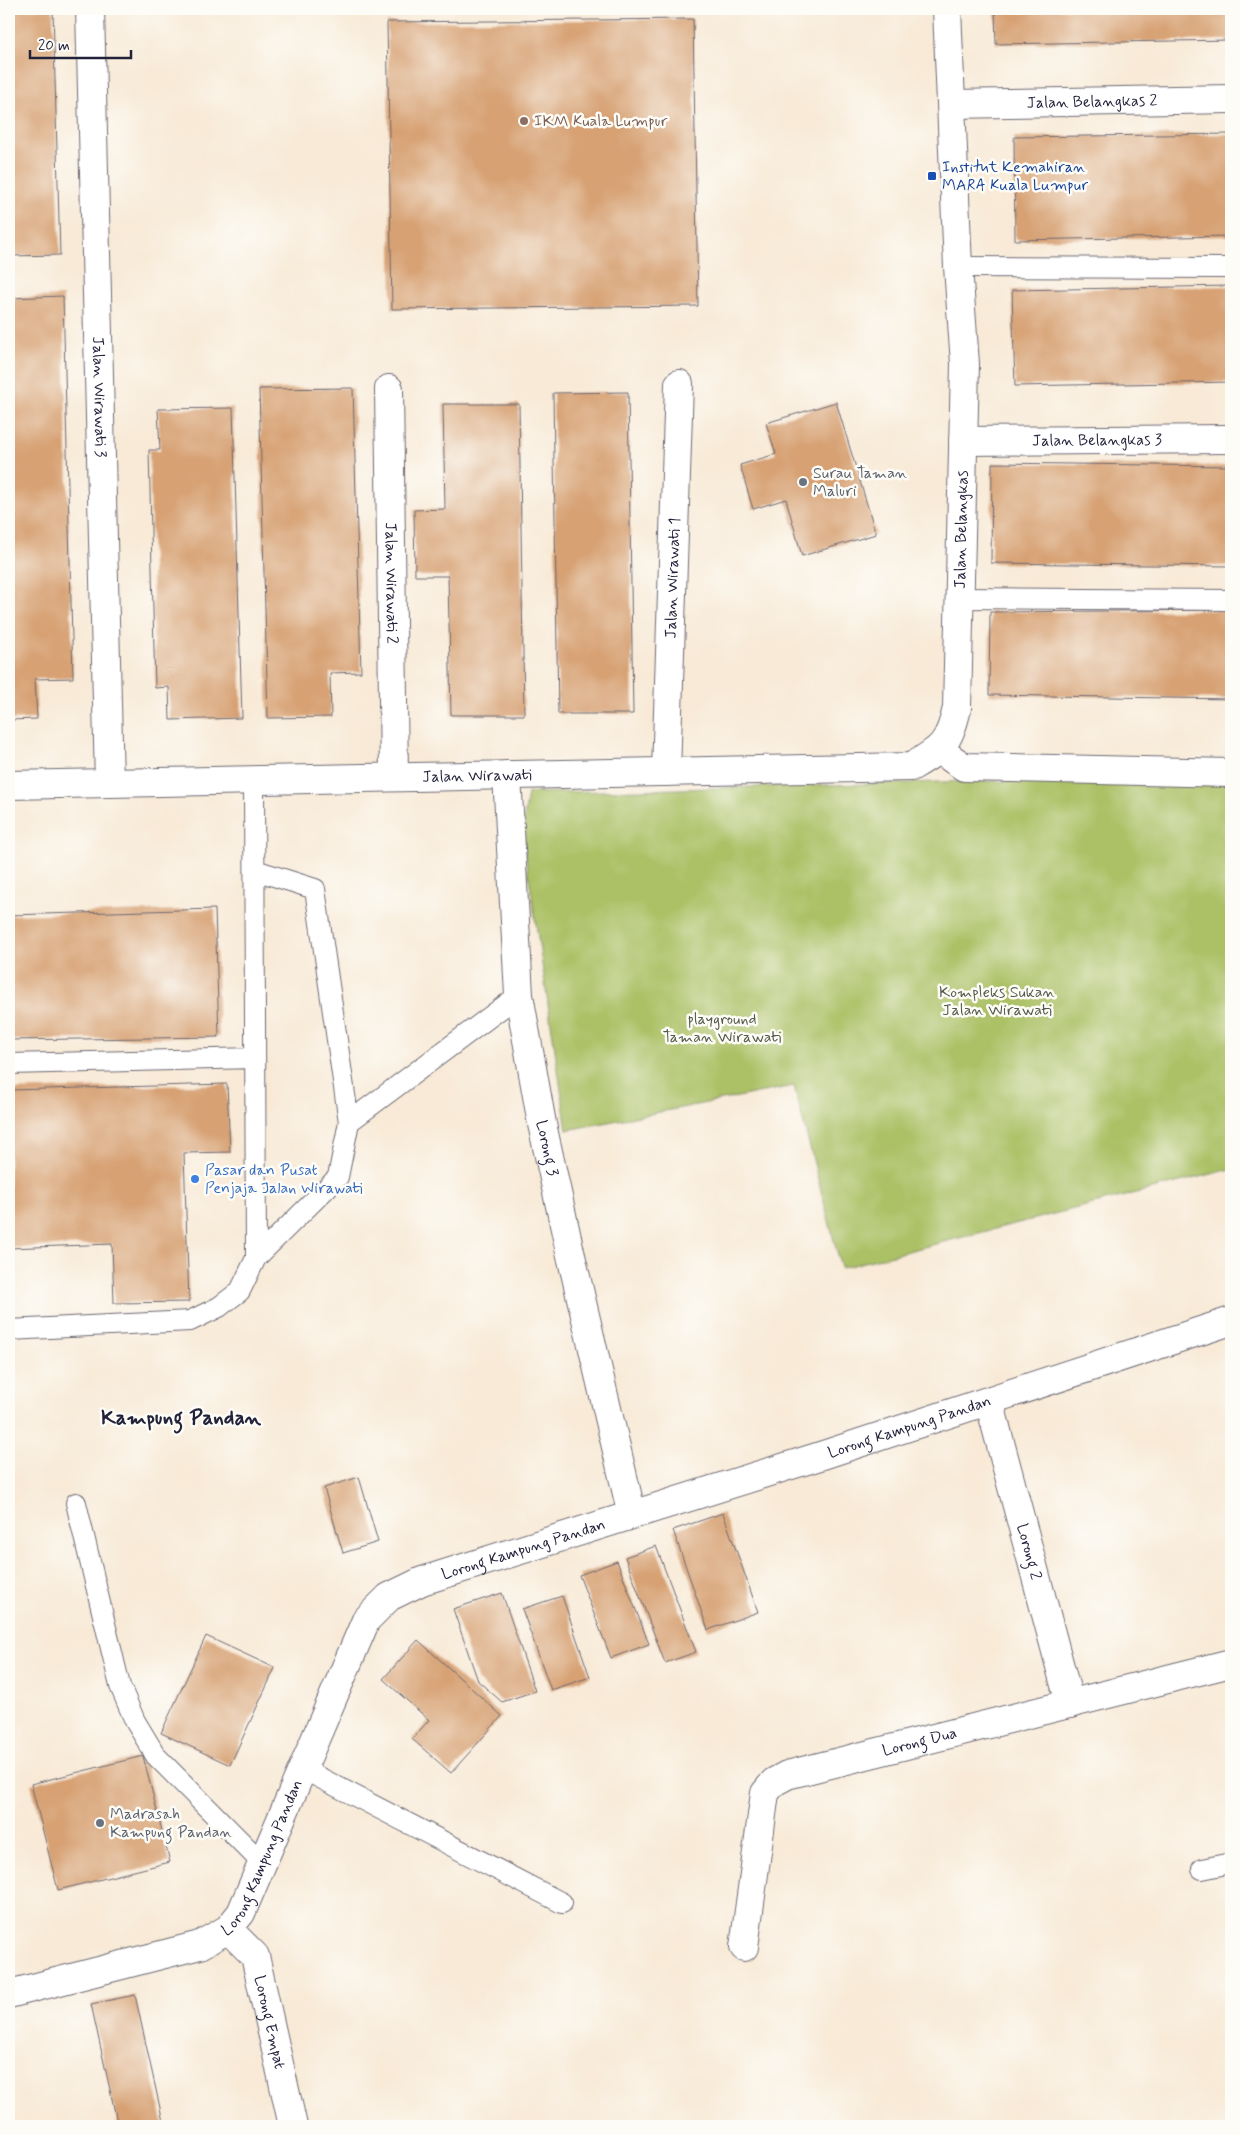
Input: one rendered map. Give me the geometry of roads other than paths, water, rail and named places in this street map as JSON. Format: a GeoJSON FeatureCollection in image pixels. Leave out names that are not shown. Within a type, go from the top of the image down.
{"type":"FeatureCollection","features":[{"type":"Feature","properties":{"kind":"street","name":"Jalan Wirawati 3"},"geometry":{"type":"LineString","coordinates":[[90,9],[109,783]]}},
{"type":"Feature","properties":{"kind":"street","name":"Jalan Belangkas"},"geometry":{"type":"LineString","coordinates":[[939,750],[952,731],[957,708],[958,598],[965,364],[958,267],[947,9]]}},
{"type":"Feature","properties":{"kind":"street","name":"Jalan Belangkas 2"},"geometry":{"type":"LineString","coordinates":[[952,104],[1231,99]]}},
{"type":"Feature","properties":{"kind":"street","name":"Jalan Wirawati 1"},"geometry":{"type":"LineString","coordinates":[[666,772],[679,384]]}},
{"type":"Feature","properties":{"kind":"street","name":"Jalan Wirawati 2"},"geometry":{"type":"LineString","coordinates":[[389,389],[394,777]]}},
{"type":"Feature","properties":{"kind":"street","name":"Jalan Belangkas 3"},"geometry":{"type":"LineString","coordinates":[[962,441],[1231,439]]}},
{"type":"Feature","properties":{"kind":"street","name":"Jalan Wirawati"},"geometry":{"type":"LineString","coordinates":[[9,785],[911,767],[939,750]]}},
{"type":"Feature","properties":{"kind":"street"},"geometry":{"type":"LineString","coordinates":[[939,750],[964,767],[1231,773]]}},
{"type":"Feature","properties":{"kind":"street","name":"Lorong 3"},"geometry":{"type":"LineString","coordinates":[[507,775],[520,995],[542,1124],[632,1515]]}},
{"type":"Feature","properties":{"kind":"street","name":"Lorong Kampung Pandan"},"geometry":{"type":"LineString","coordinates":[[9,1994],[200,1945],[228,1929],[241,1913],[263,1864],[366,1620],[389,1597],[422,1581],[989,1401],[1231,1321]]}},
{"type":"Feature","properties":{"kind":"street","name":"Lorong 2"},"geometry":{"type":"LineString","coordinates":[[989,1401],[1070,1704]]}},
{"type":"Feature","properties":{"kind":"street","name":"Lorong Dua"},"geometry":{"type":"LineString","coordinates":[[744,1947],[765,1793],[774,1782],[787,1775],[1231,1663]]}},
{"type":"Feature","properties":{"kind":"street","name":"Lorong Empat"},"geometry":{"type":"LineString","coordinates":[[228,1929],[255,1956],[293,2126]]}},
{"type":"Feature","properties":{"kind":"lane"},"geometry":{"type":"LineString","coordinates":[[958,267],[1231,268]]}},
{"type":"Feature","properties":{"kind":"lane"},"geometry":{"type":"LineString","coordinates":[[958,598],[1231,600]]}},
{"type":"Feature","properties":{"kind":"lane"},"geometry":{"type":"LineString","coordinates":[[254,780],[256,1258]]}},
{"type":"Feature","properties":{"kind":"lane"},"geometry":{"type":"LineString","coordinates":[[9,1330],[190,1320],[219,1307],[240,1291],[256,1258],[338,1176],[349,1122],[315,889],[255,870]]}},
{"type":"Feature","properties":{"kind":"lane"},"geometry":{"type":"LineString","coordinates":[[349,1122],[520,995]]}},
{"type":"Feature","properties":{"kind":"lane"},"geometry":{"type":"LineString","coordinates":[[9,1064],[255,1058]]}},
{"type":"Feature","properties":{"kind":"lane"},"geometry":{"type":"LineString","coordinates":[[76,1503],[120,1686],[135,1721],[156,1756],[263,1864]]}},
{"type":"Feature","properties":{"kind":"lane"},"geometry":{"type":"LineString","coordinates":[[303,1770],[562,1902]]}},
{"type":"Feature","properties":{"kind":"lane"},"geometry":{"type":"LineString","coordinates":[[1202,1869],[1231,1863]]}},
{"type":"Feature","properties":{"kind":"place","name":"IKM Kuala Lumpur"},"geometry":{"type":"Point","coordinates":[524,121]}},
{"type":"Feature","properties":{"kind":"place","name":"Institut Kemahiran MARA Kuala Lumpur"},"geometry":{"type":"Point","coordinates":[932,176]}},
{"type":"Feature","properties":{"kind":"place","name":"Surau Taman Maluri"},"geometry":{"type":"Point","coordinates":[803,482]}},
{"type":"Feature","properties":{"kind":"place","name":"Pasar dan Pusat Penjaja Jalan Wirawati"},"geometry":{"type":"Point","coordinates":[195,1179]}},
{"type":"Feature","properties":{"kind":"place","name":"Madrasah Kampung Pandan"},"geometry":{"type":"Point","coordinates":[100,1823]}},
{"type":"Feature","properties":{"kind":"district","name":"Kampung Pandan"},"geometry":{"type":"Point","coordinates":[181,1418]}},
{"type":"Feature","properties":{"kind":"park label","name":"Kompleks Sukan Jalan Wirawati"},"geometry":{"type":"Point","coordinates":[997,1001]}},
{"type":"Feature","properties":{"kind":"park label","name":"playground Taman Wirawati"},"geometry":{"type":"Point","coordinates":[722,1028]}}]}
